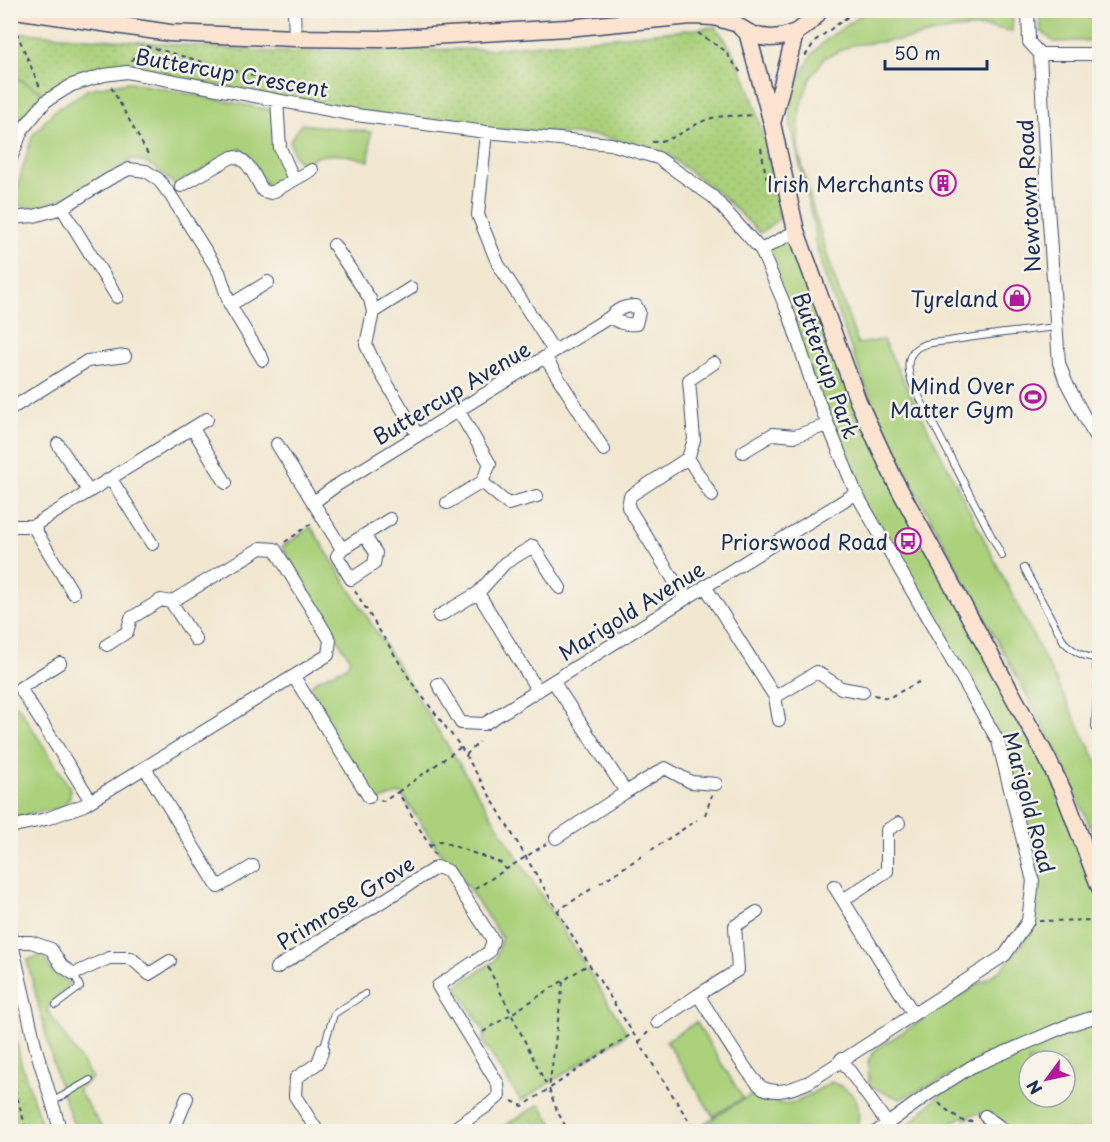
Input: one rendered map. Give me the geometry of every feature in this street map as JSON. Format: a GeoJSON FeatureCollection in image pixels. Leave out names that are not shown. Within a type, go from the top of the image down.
{"type":"FeatureCollection","features":[{"type":"Feature","properties":{"kind":"street"},"geometry":{"type":"LineString","coordinates":[[15,10],[170,33],[380,39],[567,28],[691,16],[714,16],[736,22],[759,37],[772,38],[795,33],[821,13]]}},
{"type":"Feature","properties":{"kind":"street"},"geometry":{"type":"LineString","coordinates":[[294,10],[294,38]]}},
{"type":"Feature","properties":{"kind":"street","name":"Newtown Road"},"geometry":{"type":"LineString","coordinates":[[1028,10],[1029,42],[1040,54],[1059,363],[1071,392],[1100,446]]}},
{"type":"Feature","properties":{"kind":"street"},"geometry":{"type":"LineString","coordinates":[[736,22],[772,123],[796,231],[858,401],[896,483],[1046,756],[1064,793],[1100,888]]}},
{"type":"Feature","properties":{"kind":"street"},"geometry":{"type":"LineString","coordinates":[[772,123],[795,33]]}},
{"type":"Feature","properties":{"kind":"street"},"geometry":{"type":"LineString","coordinates":[[1040,54],[1100,54]]}},
{"type":"Feature","properties":{"kind":"street","name":"Buttercup Crescent"},"geometry":{"type":"LineString","coordinates":[[10,161],[22,130],[46,101],[72,85],[104,75],[127,72],[356,115],[486,132]]}},
{"type":"Feature","properties":{"kind":"street"},"geometry":{"type":"LineString","coordinates":[[277,100],[280,148],[294,180]]}},
{"type":"Feature","properties":{"kind":"street"},"geometry":{"type":"LineString","coordinates":[[486,132],[478,214],[498,264],[604,450]]}},
{"type":"Feature","properties":{"kind":"street","name":"Buttercup Park"},"geometry":{"type":"LineString","coordinates":[[486,132],[611,144],[625,148],[658,158],[713,197],[761,250],[790,317],[827,426],[856,493]]}},
{"type":"Feature","properties":{"kind":"street"},"geometry":{"type":"LineString","coordinates":[[181,186],[232,157],[244,160],[267,193],[271,193],[312,170]]}},
{"type":"Feature","properties":{"kind":"street"},"geometry":{"type":"LineString","coordinates":[[10,218],[34,216],[62,208],[129,169],[146,171],[158,179],[171,196],[219,272],[230,305],[263,360]]}},
{"type":"Feature","properties":{"kind":"street"},"geometry":{"type":"LineString","coordinates":[[62,208],[117,297]]}},
{"type":"Feature","properties":{"kind":"street"},"geometry":{"type":"LineString","coordinates":[[761,250],[796,231]]}},
{"type":"Feature","properties":{"kind":"street"},"geometry":{"type":"LineString","coordinates":[[334,245],[370,299],[373,312],[366,345],[417,434]]}},
{"type":"Feature","properties":{"kind":"street"},"geometry":{"type":"LineString","coordinates":[[230,305],[268,282]]}},
{"type":"Feature","properties":{"kind":"street"},"geometry":{"type":"LineString","coordinates":[[373,312],[411,288]]}},
{"type":"Feature","properties":{"kind":"street","name":"Buttercup Avenue"},"geometry":{"type":"LineString","coordinates":[[314,502],[417,434],[610,317]]}},
{"type":"Feature","properties":{"kind":"street"},"geometry":{"type":"LineString","coordinates":[[10,408],[87,361],[125,356]]}},
{"type":"Feature","properties":{"kind":"street"},"geometry":{"type":"LineString","coordinates":[[685,598],[628,507],[630,496],[688,458],[694,440],[689,380],[714,363]]}},
{"type":"Feature","properties":{"kind":"street"},"geometry":{"type":"LineString","coordinates":[[447,503],[482,482],[490,464],[458,410]]}},
{"type":"Feature","properties":{"kind":"street"},"geometry":{"type":"LineString","coordinates":[[10,526],[33,526],[207,419]]}},
{"type":"Feature","properties":{"kind":"street"},"geometry":{"type":"LineString","coordinates":[[743,452],[773,434],[795,436],[827,426]]}},
{"type":"Feature","properties":{"kind":"street"},"geometry":{"type":"LineString","coordinates":[[193,429],[226,483]]}},
{"type":"Feature","properties":{"kind":"street"},"geometry":{"type":"LineString","coordinates":[[58,444],[89,492]]}},
{"type":"Feature","properties":{"kind":"street"},"geometry":{"type":"LineString","coordinates":[[277,444],[342,549]]}},
{"type":"Feature","properties":{"kind":"street"},"geometry":{"type":"LineString","coordinates":[[688,458],[712,496]]}},
{"type":"Feature","properties":{"kind":"street"},"geometry":{"type":"LineString","coordinates":[[111,479],[152,544]]}},
{"type":"Feature","properties":{"kind":"street"},"geometry":{"type":"LineString","coordinates":[[482,482],[508,504],[537,496]]}},
{"type":"Feature","properties":{"kind":"street","name":"Marigold Road"},"geometry":{"type":"LineString","coordinates":[[698,995],[751,1076],[763,1088],[786,1091],[809,1082],[1005,955],[1028,921],[1033,881],[998,741],[856,493]]}},
{"type":"Feature","properties":{"kind":"street","name":"Marigold Avenue"},"geometry":{"type":"LineString","coordinates":[[438,684],[461,723],[484,724],[856,493]]}},
{"type":"Feature","properties":{"kind":"street"},"geometry":{"type":"LineString","coordinates":[[364,535],[376,553],[374,564],[351,579],[337,556],[342,549],[364,535],[390,519]]}},
{"type":"Feature","properties":{"kind":"street"},"geometry":{"type":"LineString","coordinates":[[33,526],[73,593]]}},
{"type":"Feature","properties":{"kind":"street"},"geometry":{"type":"LineString","coordinates":[[439,615],[478,592],[505,563],[533,546],[560,588]]}},
{"type":"Feature","properties":{"kind":"street"},"geometry":{"type":"LineString","coordinates":[[10,827],[46,819],[91,801],[328,655],[330,640],[275,549],[261,548],[171,602],[161,600],[132,618],[127,632],[107,645]]}},
{"type":"Feature","properties":{"kind":"street"},"geometry":{"type":"LineString","coordinates":[[705,586],[775,697],[779,720]]}},
{"type":"Feature","properties":{"kind":"street"},"geometry":{"type":"LineString","coordinates":[[478,592],[538,691]]}},
{"type":"Feature","properties":{"kind":"street"},"geometry":{"type":"LineString","coordinates":[[171,602],[196,640]]}},
{"type":"Feature","properties":{"kind":"street"},"geometry":{"type":"LineString","coordinates":[[60,663],[15,691],[91,801]]}},
{"type":"Feature","properties":{"kind":"street"},"geometry":{"type":"LineString","coordinates":[[775,697],[817,672],[841,688],[863,692]]}},
{"type":"Feature","properties":{"kind":"street"},"geometry":{"type":"LineString","coordinates":[[294,677],[369,797]]}},
{"type":"Feature","properties":{"kind":"street"},"geometry":{"type":"LineString","coordinates":[[553,681],[626,792]]}},
{"type":"Feature","properties":{"kind":"street"},"geometry":{"type":"LineString","coordinates":[[145,768],[218,887],[253,866]]}},
{"type":"Feature","properties":{"kind":"street"},"geometry":{"type":"LineString","coordinates":[[556,838],[665,768],[692,782],[716,784]]}},
{"type":"Feature","properties":{"kind":"street"},"geometry":{"type":"LineString","coordinates":[[843,900],[887,871],[887,830],[899,822]]}},
{"type":"Feature","properties":{"kind":"street","name":"Primrose Grove"},"geometry":{"type":"LineString","coordinates":[[276,968],[437,867],[448,871],[493,940],[489,952],[482,956]]}},
{"type":"Feature","properties":{"kind":"street"},"geometry":{"type":"LineString","coordinates":[[834,886],[913,1013]]}},
{"type":"Feature","properties":{"kind":"street"},"geometry":{"type":"LineString","coordinates":[[657,1022],[738,970],[735,926],[757,912]]}},
{"type":"Feature","properties":{"kind":"street"},"geometry":{"type":"LineString","coordinates":[[61,1131],[29,1022],[11,938],[51,949],[62,966],[74,974],[109,958],[131,958],[149,974],[170,961]]}},
{"type":"Feature","properties":{"kind":"street"},"geometry":{"type":"LineString","coordinates":[[449,1131],[499,1096],[498,1084],[438,986],[482,956]]}},
{"type":"Feature","properties":{"kind":"street"},"geometry":{"type":"LineString","coordinates":[[876,1131],[971,1066],[1066,1026],[1100,1015]]}},
{"type":"Feature","properties":{"kind":"street"},"geometry":{"type":"LineString","coordinates":[[318,1131],[295,1096],[296,1078],[318,1062],[323,1048]]}},
{"type":"Feature","properties":{"kind":"street"},"geometry":{"type":"LineString","coordinates":[[842,1059],[887,1123]]}},
{"type":"Feature","properties":{"kind":"street"},"geometry":{"type":"LineString","coordinates":[[172,1131],[187,1098]]}},
{"type":"Feature","properties":{"kind":"street"},"geometry":{"type":"LineString","coordinates":[[985,1116],[1007,1131]]}},
{"type":"Feature","properties":{"kind":"lane"},"geometry":{"type":"LineString","coordinates":[[1002,556],[912,383],[908,370],[910,358],[917,348],[929,344],[996,333],[1056,327]]}},
{"type":"Feature","properties":{"kind":"lane"},"geometry":{"type":"LineString","coordinates":[[1024,568],[1064,642],[1083,657],[1100,659]]}},
{"type":"Feature","properties":{"kind":"lane"},"geometry":{"type":"LineString","coordinates":[[1099,667],[1095,727],[1100,743]]}},
{"type":"Feature","properties":{"kind":"lane"},"geometry":{"type":"LineString","coordinates":[[56,1005],[80,987],[74,974]]}},
{"type":"Feature","properties":{"kind":"lane"},"geometry":{"type":"LineString","coordinates":[[323,1048],[334,1014],[366,994]]}},
{"type":"Feature","properties":{"kind":"lane"},"geometry":{"type":"LineString","coordinates":[[52,1102],[90,1080]]}},
{"type":"Feature","properties":{"kind":"path"},"geometry":{"type":"LineString","coordinates":[[802,62],[816,40],[857,10]]}},
{"type":"Feature","properties":{"kind":"path"},"geometry":{"type":"LineString","coordinates":[[10,18],[46,101]]}},
{"type":"Feature","properties":{"kind":"path"},"geometry":{"type":"LineString","coordinates":[[693,30],[724,50],[743,76]]}},
{"type":"Feature","properties":{"kind":"path"},"geometry":{"type":"LineString","coordinates":[[127,72],[141,44],[254,76],[278,88],[277,100]]}},
{"type":"Feature","properties":{"kind":"path"},"geometry":{"type":"LineString","coordinates":[[104,75],[153,164]]}},
{"type":"Feature","properties":{"kind":"path"},"geometry":{"type":"LineString","coordinates":[[625,148],[626,144],[663,142],[713,118],[754,115],[754,108]]}},
{"type":"Feature","properties":{"kind":"path"},"geometry":{"type":"LineString","coordinates":[[275,549],[312,523],[304,510],[314,502]]}},
{"type":"Feature","properties":{"kind":"path"},"geometry":{"type":"LineString","coordinates":[[894,560],[927,541]]}},
{"type":"Feature","properties":{"kind":"path"},"geometry":{"type":"LineString","coordinates":[[353,588],[412,683],[466,754],[588,964],[696,1131]]}},
{"type":"Feature","properties":{"kind":"path"},"geometry":{"type":"LineString","coordinates":[[863,692],[888,698],[919,682]]}},
{"type":"Feature","properties":{"kind":"path"},"geometry":{"type":"LineString","coordinates":[[466,754],[479,742]]}},
{"type":"Feature","properties":{"kind":"path"},"geometry":{"type":"LineString","coordinates":[[369,797],[384,801],[461,747]]}},
{"type":"Feature","properties":{"kind":"path"},"geometry":{"type":"LineString","coordinates":[[705,815],[716,784]]}},
{"type":"Feature","properties":{"kind":"path"},"geometry":{"type":"LineString","coordinates":[[398,792],[430,846],[436,858],[437,867]]}},
{"type":"Feature","properties":{"kind":"path"},"geometry":{"type":"LineString","coordinates":[[651,850],[697,820]]}},
{"type":"Feature","properties":{"kind":"path"},"geometry":{"type":"LineString","coordinates":[[465,896],[556,838]]}},
{"type":"Feature","properties":{"kind":"path"},"geometry":{"type":"LineString","coordinates":[[430,846],[440,841],[501,863],[507,869]]}},
{"type":"Feature","properties":{"kind":"path"},"geometry":{"type":"LineString","coordinates":[[600,883],[645,854]]}},
{"type":"Feature","properties":{"kind":"path"},"geometry":{"type":"LineString","coordinates":[[557,911],[593,888]]}},
{"type":"Feature","properties":{"kind":"path"},"geometry":{"type":"LineString","coordinates":[[1028,921],[1100,920]]}},
{"type":"Feature","properties":{"kind":"path"},"geometry":{"type":"LineString","coordinates":[[482,956],[549,1089],[556,1111],[569,1131]]}},
{"type":"Feature","properties":{"kind":"path"},"geometry":{"type":"LineString","coordinates":[[471,1040],[588,964]]}},
{"type":"Feature","properties":{"kind":"path"},"geometry":{"type":"LineString","coordinates":[[549,1089],[562,981]]}},
{"type":"Feature","properties":{"kind":"path"},"geometry":{"type":"LineString","coordinates":[[499,1096],[523,1106],[633,1033]]}},
{"type":"Feature","properties":{"kind":"path"},"geometry":{"type":"LineString","coordinates":[[10,1072],[27,1131]]}},
{"type":"Feature","properties":{"kind":"path"},"geometry":{"type":"LineString","coordinates":[[930,1093],[944,1108],[966,1123],[985,1116]]}},
{"type":"Feature","properties":{"kind":"green space"},"geometry":{"type":"Polygon","coordinates":[[[868,10],[1013,11],[1012,31],[985,27],[954,29],[908,39],[852,45],[824,58],[810,79],[800,107],[798,148],[810,198],[834,277],[858,344],[883,340],[1099,766],[1099,847],[1055,747],[898,458],[866,387],[823,271],[791,127],[790,107],[795,86],[813,53],[827,39],[868,10]]]}},
{"type":"Feature","properties":{"kind":"green space"},"geometry":{"type":"Polygon","coordinates":[[[1039,11],[1099,11],[1099,40],[1054,42],[1041,31],[1039,11]]]}},
{"type":"Feature","properties":{"kind":"green space"},"geometry":{"type":"Polygon","coordinates":[[[716,27],[742,70],[765,143],[780,218],[760,233],[720,194],[669,156],[601,136],[434,125],[116,68],[78,74],[44,94],[11,74],[11,42],[23,33],[271,52],[491,49],[716,27]]]}},
{"type":"Feature","properties":{"kind":"green space"},"geometry":{"type":"Polygon","coordinates":[[[11,74],[44,94],[22,116],[11,133],[11,74]]]}},
{"type":"Feature","properties":{"kind":"green space"},"geometry":{"type":"Polygon","coordinates":[[[129,82],[275,111],[283,177],[268,187],[241,148],[175,186],[156,169],[133,159],[61,199],[32,207],[19,205],[14,199],[32,136],[54,111],[89,89],[129,82]]]}},
{"type":"Feature","properties":{"kind":"green space"},"geometry":{"type":"Polygon","coordinates":[[[301,124],[371,132],[369,161],[332,154],[300,162],[294,155],[290,141],[301,124]]]}},
{"type":"Feature","properties":{"kind":"green space"},"geometry":{"type":"Polygon","coordinates":[[[796,231],[857,401],[1055,773],[1099,889],[1099,1131],[1011,1131],[986,1112],[971,1115],[968,1119],[961,1117],[939,1131],[902,1131],[969,1067],[900,1099],[869,1086],[868,1061],[876,1049],[1001,970],[1023,943],[1033,882],[999,741],[856,493],[761,250],[796,231]]]}},
{"type":"Feature","properties":{"kind":"green space"},"geometry":{"type":"Polygon","coordinates":[[[311,527],[626,1031],[624,1036],[521,1101],[483,1042],[485,1032],[456,986],[495,961],[502,938],[450,861],[445,860],[401,793],[374,802],[312,702],[310,687],[317,680],[346,667],[350,659],[282,547],[311,527]]]}},
{"type":"Feature","properties":{"kind":"green space"},"geometry":{"type":"Polygon","coordinates":[[[10,705],[18,706],[70,788],[70,797],[63,807],[11,818],[10,705]]]}},
{"type":"Feature","properties":{"kind":"green space"},"geometry":{"type":"Polygon","coordinates":[[[43,955],[52,972],[70,983],[47,1009],[92,1078],[78,1090],[104,1131],[76,1131],[57,1078],[27,960],[43,955]]]}},
{"type":"Feature","properties":{"kind":"green space"},"geometry":{"type":"Polygon","coordinates":[[[11,1014],[21,1063],[44,1131],[11,1131],[11,1014]]]}},
{"type":"Feature","properties":{"kind":"green space"},"geometry":{"type":"Polygon","coordinates":[[[696,1022],[743,1098],[713,1116],[666,1041],[696,1022]]]}},
{"type":"Feature","properties":{"kind":"green space"},"geometry":{"type":"Polygon","coordinates":[[[831,1082],[847,1090],[856,1100],[859,1114],[856,1131],[692,1131],[755,1092],[782,1104],[797,1102],[831,1082]]]}},
{"type":"Feature","properties":{"kind":"green space"},"geometry":{"type":"Polygon","coordinates":[[[540,1104],[557,1131],[496,1131],[540,1104]]]}},
{"type":"Feature","properties":{"kind":"place","name":"Irish Merchants"},"geometry":{"type":"Point","coordinates":[943,183]}},
{"type":"Feature","properties":{"kind":"place","name":"Tyreland"},"geometry":{"type":"Point","coordinates":[1017,298]}},
{"type":"Feature","properties":{"kind":"place","name":"Mind Over Matter Gym"},"geometry":{"type":"Point","coordinates":[1033,397]}},
{"type":"Feature","properties":{"kind":"place","name":"Priorswood Road"},"geometry":{"type":"Point","coordinates":[908,541]}}]}
